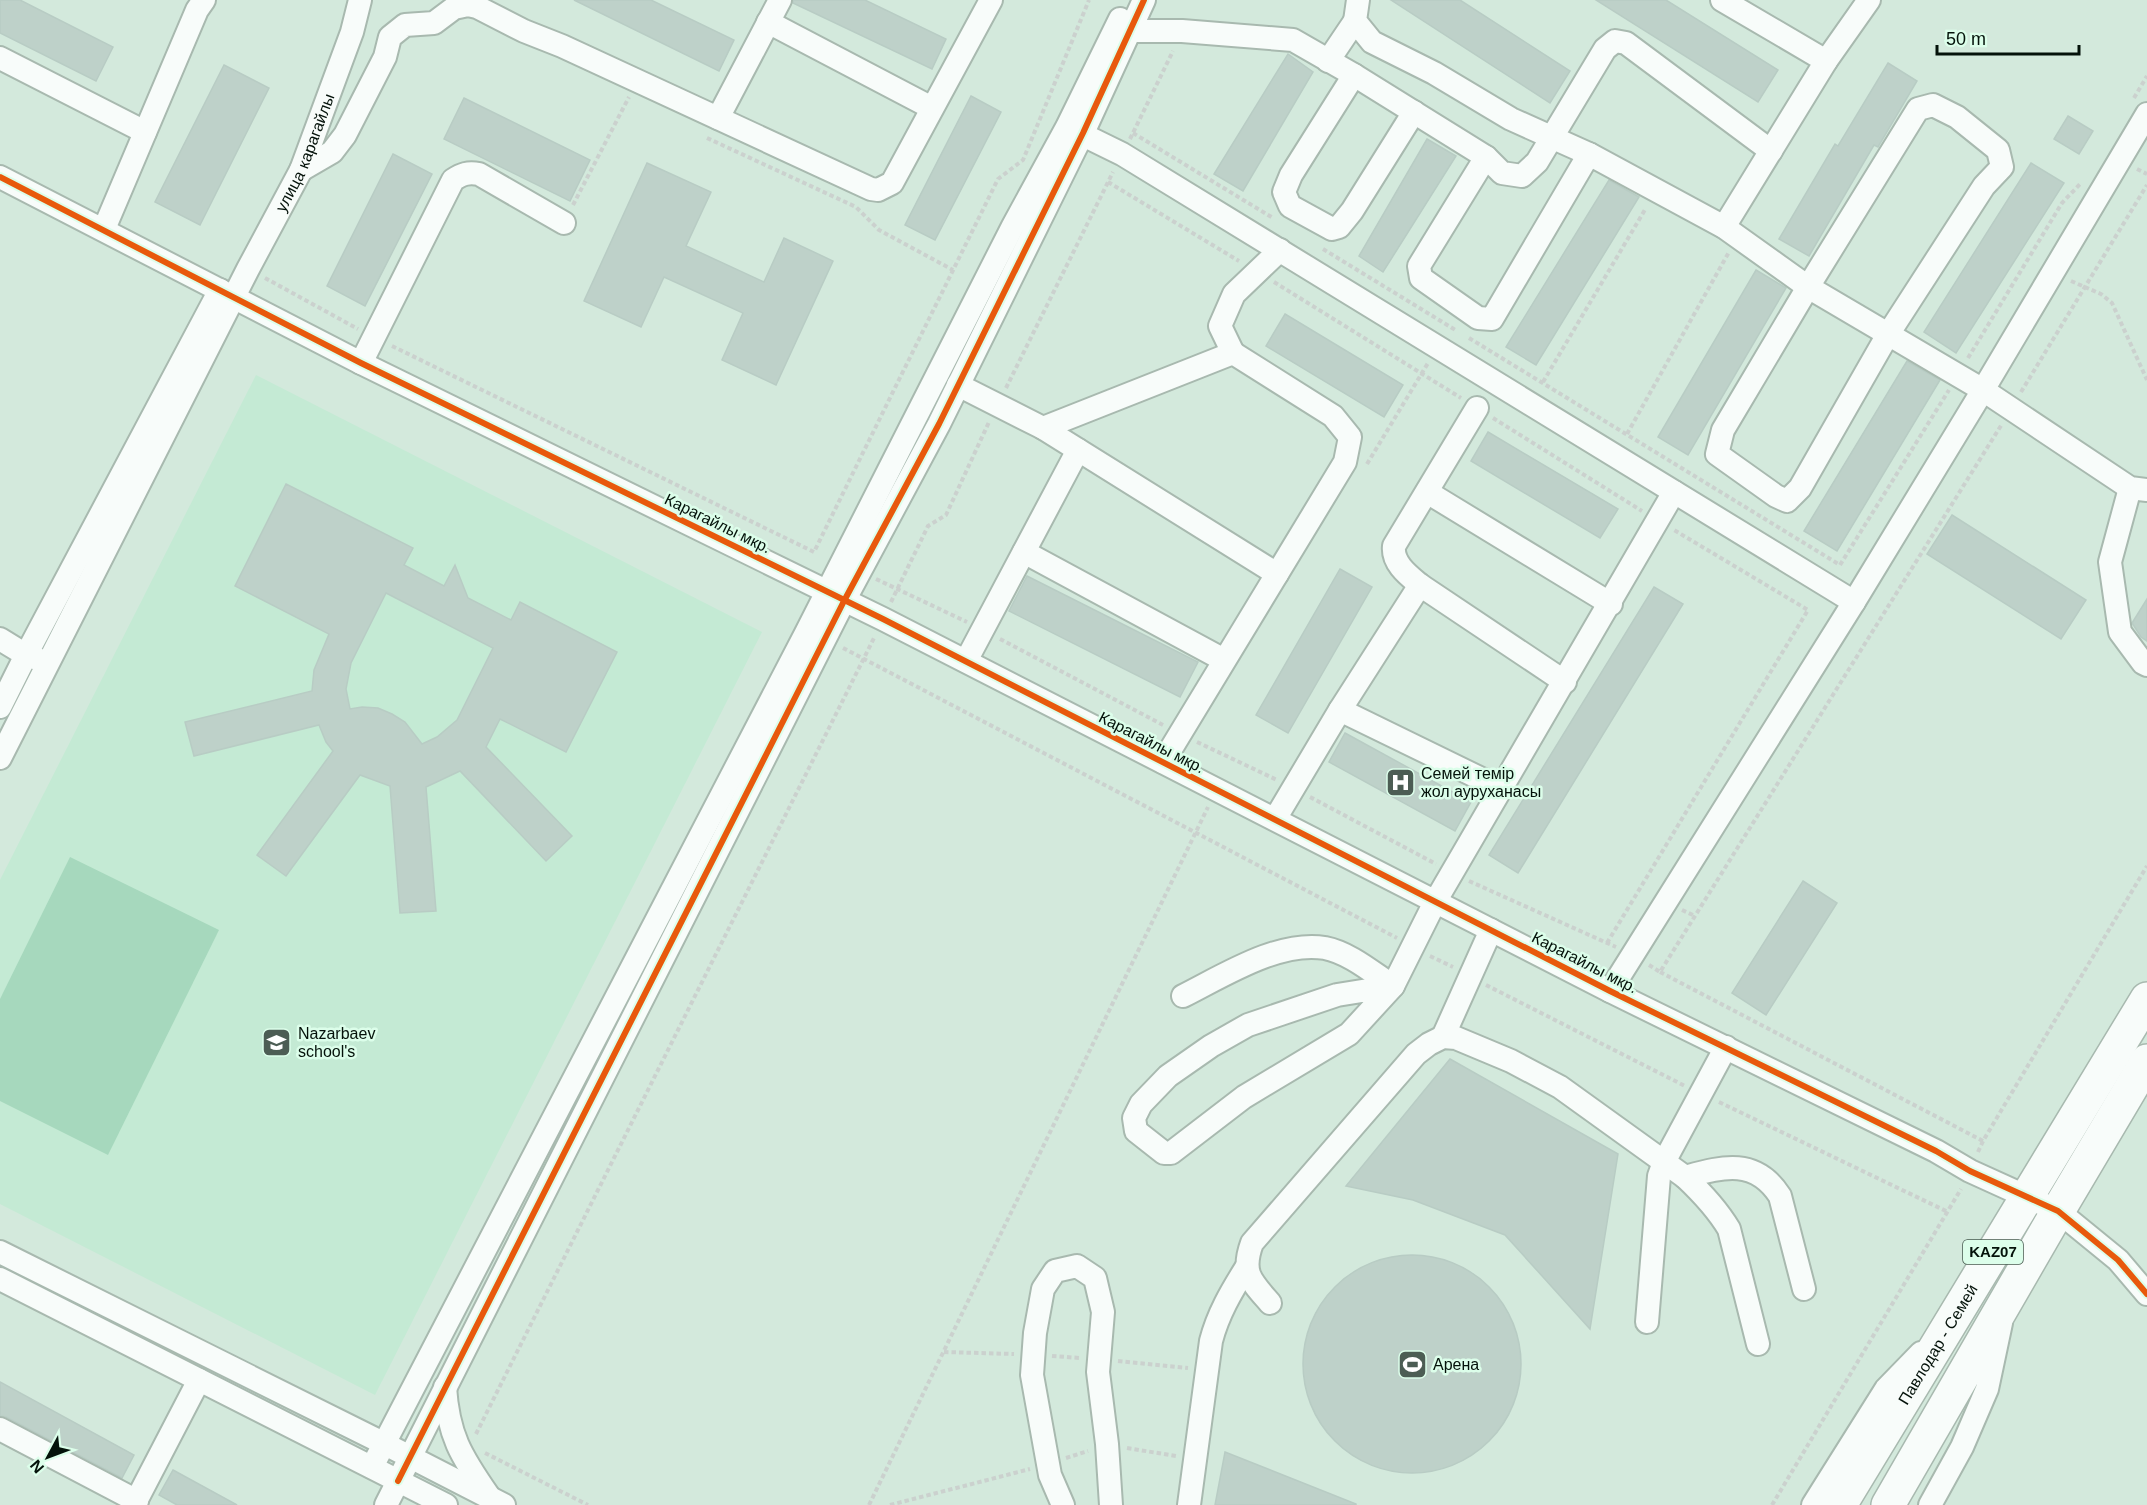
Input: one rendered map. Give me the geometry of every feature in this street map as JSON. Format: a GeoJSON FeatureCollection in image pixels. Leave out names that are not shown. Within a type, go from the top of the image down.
{"type":"FeatureCollection","features":[{"type":"Feature","properties":{"kind":"highway","name":"Павлодар - Семей"},"geometry":{"type":"LineString","coordinates":[[1840,1505],[2147,999]]}},
{"type":"Feature","properties":{"kind":"highway","name":"KAZ07"},"geometry":{"type":"LineString","coordinates":[[1888,1505],[2147,1061]]}},
{"type":"Feature","properties":{"kind":"street"},"geometry":{"type":"LineString","coordinates":[[104,229],[197,10],[204,0]]}},
{"type":"Feature","properties":{"kind":"street","name":"улица карагайлы"},"geometry":{"type":"LineString","coordinates":[[36,658],[227,293],[248,269],[301,170],[351,32],[360,0]]}},
{"type":"Feature","properties":{"kind":"street"},"geometry":{"type":"LineString","coordinates":[[718,118],[780,0]]}},
{"type":"Feature","properties":{"kind":"street"},"geometry":{"type":"LineString","coordinates":[[301,170],[333,152],[345,135],[385,57],[390,37],[405,26],[434,23],[461,5],[477,7],[524,31],[562,46],[632,91],[718,118],[871,189],[878,189],[892,183],[991,0]]}},
{"type":"Feature","properties":{"kind":"street"},"geometry":{"type":"LineString","coordinates":[[372,1467],[836,596],[958,386],[1075,130],[1127,0]]}},
{"type":"Feature","properties":{"kind":"street"},"geometry":{"type":"LineString","coordinates":[[386,1505],[826,639],[836,596],[1013,226],[1075,130],[1131,31],[1144,0]]}},
{"type":"Feature","properties":{"kind":"street"},"geometry":{"type":"LineString","coordinates":[[1722,0],[1826,61]]}},
{"type":"Feature","properties":{"kind":"street"},"geometry":{"type":"LineString","coordinates":[[1731,232],[1771,150],[1826,61],[1869,0]]}},
{"type":"Feature","properties":{"kind":"street"},"geometry":{"type":"LineString","coordinates":[[1328,61],[1356,11]]}},
{"type":"Feature","properties":{"kind":"street"},"geometry":{"type":"LineString","coordinates":[[1356,11],[1372,42],[1434,73],[1511,118],[1589,154],[1731,232],[1808,287],[1887,336],[1983,390],[2139,489],[2110,562],[2120,632],[2143,663],[2147,665]]}},
{"type":"Feature","properties":{"kind":"street"},"geometry":{"type":"LineString","coordinates":[[768,22],[932,108]]}},
{"type":"Feature","properties":{"kind":"street"},"geometry":{"type":"LineString","coordinates":[[1131,31],[1182,32],[1293,40],[1486,157],[1503,173],[1522,176],[1537,162],[1605,49],[1616,41],[1626,44],[1771,150]]}},
{"type":"Feature","properties":{"kind":"street"},"geometry":{"type":"LineString","coordinates":[[0,58],[145,132]]}},
{"type":"Feature","properties":{"kind":"street"},"geometry":{"type":"LineString","coordinates":[[1354,75],[1291,175],[1284,192],[1290,206],[1332,229],[1339,227],[1352,211],[1414,112]]}},
{"type":"Feature","properties":{"kind":"street"},"geometry":{"type":"LineString","coordinates":[[1933,105],[1957,117],[1998,150],[2002,167],[1984,186],[1887,336],[1800,488],[1787,501],[1776,496],[1717,454],[1723,430],[1731,416],[1918,109],[1933,105]]}},
{"type":"Feature","properties":{"kind":"street"},"geometry":{"type":"LineString","coordinates":[[1610,991],[1854,602],[1983,390],[2053,272],[2138,109]]}},
{"type":"Feature","properties":{"kind":"street"},"geometry":{"type":"LineString","coordinates":[[1075,130],[1122,154],[1854,602]]}},
{"type":"Feature","properties":{"kind":"street"},"geometry":{"type":"LineString","coordinates":[[1486,157],[1419,266],[1421,278],[1478,318],[1492,319],[1589,154]]}},
{"type":"Feature","properties":{"kind":"street"},"geometry":{"type":"LineString","coordinates":[[362,363],[453,180],[462,174],[479,174],[564,223]]}},
{"type":"Feature","properties":{"kind":"street","name":"Карагайлы мкр."},"geometry":{"type":"LineString","coordinates":[[0,177],[362,363],[883,619],[1610,991],[1936,1151],[1970,1171],[2058,1211],[2118,1260],[2147,1294]]}},
{"type":"Feature","properties":{"kind":"street"},"geometry":{"type":"LineString","coordinates":[[1163,762],[1345,462],[1350,436],[1333,416],[1233,353],[1220,326],[1234,294],[1280,250]]}},
{"type":"Feature","properties":{"kind":"street"},"geometry":{"type":"LineString","coordinates":[[1043,428],[1233,353]]}},
{"type":"Feature","properties":{"kind":"street"},"geometry":{"type":"LineString","coordinates":[[958,386],[1043,428],[1277,574]]}},
{"type":"Feature","properties":{"kind":"street"},"geometry":{"type":"LineString","coordinates":[[1477,408],[1393,551],[1400,566],[1420,585],[1565,682]]}},
{"type":"Feature","properties":{"kind":"street"},"geometry":{"type":"LineString","coordinates":[[966,661],[1078,450]]}},
{"type":"Feature","properties":{"kind":"street"},"geometry":{"type":"LineString","coordinates":[[1427,492],[1611,604]]}},
{"type":"Feature","properties":{"kind":"street"},"geometry":{"type":"LineString","coordinates":[[1393,986],[1337,995],[1248,1025],[1211,1046],[1168,1076],[1141,1104],[1134,1118],[1136,1131],[1164,1153],[1172,1153],[1244,1097],[1349,1034],[1393,986],[1435,902],[1611,604],[1674,492]]}},
{"type":"Feature","properties":{"kind":"street"},"geometry":{"type":"LineString","coordinates":[[1024,552],[1224,660]]}},
{"type":"Feature","properties":{"kind":"street"},"geometry":{"type":"LineString","coordinates":[[1275,819],[1340,710],[1420,585]]}},
{"type":"Feature","properties":{"kind":"street"},"geometry":{"type":"LineString","coordinates":[[0,639],[36,658]]}},
{"type":"Feature","properties":{"kind":"street"},"geometry":{"type":"LineString","coordinates":[[0,707],[36,658]]}},
{"type":"Feature","properties":{"kind":"street"},"geometry":{"type":"LineString","coordinates":[[0,758],[36,658]]}},
{"type":"Feature","properties":{"kind":"street"},"geometry":{"type":"LineString","coordinates":[[1340,710],[1502,789]]}},
{"type":"Feature","properties":{"kind":"street"},"geometry":{"type":"LineString","coordinates":[[1443,1037],[1491,930]]}},
{"type":"Feature","properties":{"kind":"street"},"geometry":{"type":"LineString","coordinates":[[1184,996],[1258,958],[1290,949],[1325,948],[1354,960],[1393,986]]}},
{"type":"Feature","properties":{"kind":"street"},"geometry":{"type":"LineString","coordinates":[[1189,1505],[1206,1370],[1216,1324],[1227,1297],[1246,1268],[1252,1243],[1416,1054],[1443,1037],[1456,1038],[1511,1061],[1560,1087],[1685,1177],[1713,1206],[1728,1229],[1758,1344]]}},
{"type":"Feature","properties":{"kind":"street"},"geometry":{"type":"LineString","coordinates":[[1647,1322],[1656,1188],[1664,1162],[1725,1047]]}},
{"type":"Feature","properties":{"kind":"street"},"geometry":{"type":"LineString","coordinates":[[1685,1177],[1733,1166],[1760,1175],[1772,1183],[1780,1196],[1804,1289]]}},
{"type":"Feature","properties":{"kind":"street"},"geometry":{"type":"LineString","coordinates":[[0,1252],[497,1502]]}},
{"type":"Feature","properties":{"kind":"street"},"geometry":{"type":"LineString","coordinates":[[1063,1505],[1050,1475],[1032,1375],[1043,1289],[1055,1271],[1077,1266],[1095,1278],[1103,1312],[1098,1372],[1107,1444],[1111,1505]]}},
{"type":"Feature","properties":{"kind":"street"},"geometry":{"type":"LineString","coordinates":[[1246,1268],[1255,1285],[1270,1303]]}},
{"type":"Feature","properties":{"kind":"street"},"geometry":{"type":"LineString","coordinates":[[0,1279],[446,1505]]}},
{"type":"Feature","properties":{"kind":"street"},"geometry":{"type":"LineString","coordinates":[[1930,1505],[1962,1447],[1988,1389],[2006,1301]]}},
{"type":"Feature","properties":{"kind":"street"},"geometry":{"type":"LineString","coordinates":[[1813,1505],[1886,1389],[1950,1324]]}},
{"type":"Feature","properties":{"kind":"street"},"geometry":{"type":"LineString","coordinates":[[0,1429],[135,1503],[199,1380]]}},
{"type":"Feature","properties":{"kind":"street"},"geometry":{"type":"LineString","coordinates":[[445,1387],[446,1408],[452,1436],[465,1463],[497,1502]]}},
{"type":"Feature","properties":{"kind":"path"},"geometry":{"type":"LineString","coordinates":[[248,269],[374,338],[514,404],[814,552],[998,179],[1023,160],[1089,0]]}},
{"type":"Feature","properties":{"kind":"path"},"geometry":{"type":"LineString","coordinates":[[475,1434],[864,659],[928,526],[946,515],[997,405],[1182,32]]}},
{"type":"Feature","properties":{"kind":"path"},"geometry":{"type":"LineString","coordinates":[[2138,109],[2147,76]]}},
{"type":"Feature","properties":{"kind":"path"},"geometry":{"type":"LineString","coordinates":[[632,91],[637,106]]}},
{"type":"Feature","properties":{"kind":"path"},"geometry":{"type":"LineString","coordinates":[[564,223],[632,91]]}},
{"type":"Feature","properties":{"kind":"path"},"geometry":{"type":"LineString","coordinates":[[1133,133],[1278,221]]}},
{"type":"Feature","properties":{"kind":"path"},"geometry":{"type":"LineString","coordinates":[[700,135],[856,207],[879,230],[953,270]]}},
{"type":"Feature","properties":{"kind":"path"},"geometry":{"type":"LineString","coordinates":[[1468,337],[1840,565],[2062,203],[2082,181]]}},
{"type":"Feature","properties":{"kind":"path"},"geometry":{"type":"LineString","coordinates":[[1108,182],[1422,373],[1658,521],[1808,610],[1607,943]]}},
{"type":"Feature","properties":{"kind":"path"},"geometry":{"type":"LineString","coordinates":[[1660,972],[2011,409],[2147,185]]}},
{"type":"Feature","properties":{"kind":"path"},"geometry":{"type":"LineString","coordinates":[[1530,404],[1656,190]]}},
{"type":"Feature","properties":{"kind":"path"},"geometry":{"type":"LineString","coordinates":[[1615,456],[1731,232]]}},
{"type":"Feature","properties":{"kind":"path"},"geometry":{"type":"LineString","coordinates":[[1316,244],[1459,332]]}},
{"type":"Feature","properties":{"kind":"path"},"geometry":{"type":"LineString","coordinates":[[2053,272],[2101,294],[2112,303],[2147,380]]}},
{"type":"Feature","properties":{"kind":"path"},"geometry":{"type":"LineString","coordinates":[[1364,469],[1450,326]]}},
{"type":"Feature","properties":{"kind":"path"},"geometry":{"type":"LineString","coordinates":[[897,588],[982,629],[1180,734],[1293,788],[1452,873],[1633,955],[1660,972],[1983,1141]]}},
{"type":"Feature","properties":{"kind":"path"},"geometry":{"type":"LineString","coordinates":[[826,639],[1470,977],[1701,1093],[1948,1212]]}},
{"type":"Feature","properties":{"kind":"path"},"geometry":{"type":"LineString","coordinates":[[869,1505],[1216,790]]}},
{"type":"Feature","properties":{"kind":"path"},"geometry":{"type":"LineString","coordinates":[[1772,1505],[1948,1212],[1983,1141],[2147,866]]}},
{"type":"Feature","properties":{"kind":"path"},"geometry":{"type":"LineString","coordinates":[[944,1352],[1099,1359],[1206,1370]]}},
{"type":"Feature","properties":{"kind":"path"},"geometry":{"type":"LineString","coordinates":[[480,1450],[588,1505]]}},
{"type":"Feature","properties":{"kind":"shaded area","name":"Nazarbaev school's"},"geometry":{"type":"Polygon","coordinates":[[[256,375],[762,632],[375,1395],[0,1204],[0,880],[256,375]]]}},
{"type":"Feature","properties":{"kind":"shaded area"},"geometry":{"type":"Polygon","coordinates":[[[70,857],[219,930],[108,1155],[0,1101],[0,999],[70,857]]]}},
{"type":"Feature","properties":{"kind":"building"},"geometry":{"type":"Polygon","coordinates":[[[0,0],[20,0],[113,47],[96,81],[0,33],[0,0]]]}},
{"type":"Feature","properties":{"kind":"building"},"geometry":{"type":"Polygon","coordinates":[[[574,0],[651,0],[734,40],[719,71],[574,0]]]}},
{"type":"Feature","properties":{"kind":"building"},"geometry":{"type":"Polygon","coordinates":[[[793,0],[865,0],[946,39],[932,69],[793,3],[793,0]]]}},
{"type":"Feature","properties":{"kind":"building"},"geometry":{"type":"Polygon","coordinates":[[[1391,0],[1460,0],[1570,71],[1550,103],[1391,0]]]}},
{"type":"Feature","properties":{"kind":"building"},"geometry":{"type":"Polygon","coordinates":[[[1596,0],[1666,0],[1778,70],[1758,102],[1596,0]]]}},
{"type":"Feature","properties":{"kind":"building"},"geometry":{"type":"Polygon","coordinates":[[[1288,54],[1313,72],[1243,191],[1214,174],[1288,54]]]}},
{"type":"Feature","properties":{"kind":"building"},"geometry":{"type":"Polygon","coordinates":[[[1888,63],[1917,81],[1878,147],[1874,145],[1809,256],[1779,239],[1835,144],[1838,146],[1888,63]]]}},
{"type":"Feature","properties":{"kind":"building"},"geometry":{"type":"Polygon","coordinates":[[[224,65],[269,88],[200,225],[155,202],[224,65]]]}},
{"type":"Feature","properties":{"kind":"building"},"geometry":{"type":"Polygon","coordinates":[[[971,96],[1001,112],[935,240],[905,225],[971,96]]]}},
{"type":"Feature","properties":{"kind":"building"},"geometry":{"type":"Polygon","coordinates":[[[464,98],[590,160],[570,201],[444,139],[464,98]]]}},
{"type":"Feature","properties":{"kind":"building"},"geometry":{"type":"Polygon","coordinates":[[[2068,116],[2093,131],[2079,154],[2054,139],[2068,116]]]}},
{"type":"Feature","properties":{"kind":"building"},"geometry":{"type":"Polygon","coordinates":[[[1427,139],[1456,156],[1383,272],[1359,256],[1427,139]]]}},
{"type":"Feature","properties":{"kind":"building"},"geometry":{"type":"Polygon","coordinates":[[[393,154],[432,174],[365,306],[327,286],[393,154]]]}},
{"type":"Feature","properties":{"kind":"building"},"geometry":{"type":"Polygon","coordinates":[[[647,163],[711,192],[686,246],[764,282],[784,238],[833,261],[776,385],[722,360],[743,313],[664,277],[641,327],[584,301],[647,163]]]}},
{"type":"Feature","properties":{"kind":"building"},"geometry":{"type":"Polygon","coordinates":[[[2031,163],[2064,183],[1956,353],[1924,332],[2031,163]]]}},
{"type":"Feature","properties":{"kind":"building"},"geometry":{"type":"Polygon","coordinates":[[[1609,180],[1639,197],[1536,365],[1506,347],[1609,180]]]}},
{"type":"Feature","properties":{"kind":"building"},"geometry":{"type":"Polygon","coordinates":[[[1756,270],[1786,288],[1688,455],[1658,437],[1756,270]]]}},
{"type":"Feature","properties":{"kind":"building"},"geometry":{"type":"Polygon","coordinates":[[[1285,314],[1403,385],[1384,417],[1266,346],[1285,314]]]}},
{"type":"Feature","properties":{"kind":"building"},"geometry":{"type":"Polygon","coordinates":[[[1907,361],[1940,380],[1837,551],[1804,531],[1907,361]]]}},
{"type":"Feature","properties":{"kind":"building"},"geometry":{"type":"Polygon","coordinates":[[[1488,432],[1618,509],[1600,538],[1471,461],[1488,432]]]}},
{"type":"Feature","properties":{"kind":"building"},"geometry":{"type":"Polygon","coordinates":[[[286,484],[413,548],[404,565],[444,586],[455,565],[468,598],[511,620],[520,602],[617,652],[566,752],[500,719],[486,747],[572,836],[546,861],[460,771],[426,787],[436,911],[400,913],[390,786],[360,775],[286,876],[257,855],[333,751],[326,742],[319,725],[194,756],[185,722],[312,691],[314,670],[329,634],[235,586],[286,484]],[[386,593],[351,663],[346,689],[350,709],[378,708],[392,714],[405,722],[422,744],[437,737],[457,720],[493,648],[386,593]]]}},
{"type":"Feature","properties":{"kind":"building"},"geometry":{"type":"Polygon","coordinates":[[[1952,515],[2086,600],[2061,639],[1927,554],[1952,515]]]}},
{"type":"Feature","properties":{"kind":"building"},"geometry":{"type":"Polygon","coordinates":[[[1340,569],[1372,587],[1288,733],[1256,715],[1340,569]]]}},
{"type":"Feature","properties":{"kind":"building"},"geometry":{"type":"Polygon","coordinates":[[[1027,576],[1198,662],[1180,697],[1009,611],[1027,576]]]}},
{"type":"Feature","properties":{"kind":"building"},"geometry":{"type":"Polygon","coordinates":[[[1654,587],[1683,604],[1518,873],[1489,855],[1654,587]]]}},
{"type":"Feature","properties":{"kind":"building"},"geometry":{"type":"Polygon","coordinates":[[[2147,599],[2147,641],[2141,637],[2132,623],[2147,599]]]}},
{"type":"Feature","properties":{"kind":"building","name":"Семей темір жол ауруханасы"},"geometry":{"type":"Polygon","coordinates":[[[1345,733],[1471,802],[1455,831],[1329,762],[1345,733]]]}},
{"type":"Feature","properties":{"kind":"building"},"geometry":{"type":"Polygon","coordinates":[[[1803,881],[1837,903],[1766,1015],[1732,993],[1803,881]]]}},
{"type":"Feature","properties":{"kind":"building"},"geometry":{"type":"Polygon","coordinates":[[[1450,1059],[1618,1154],[1590,1329],[1505,1235],[1413,1200],[1346,1186],[1450,1059]]]}},
{"type":"Feature","properties":{"kind":"building","name":"Арена"},"geometry":{"type":"Polygon","coordinates":[[[1401,1255],[1423,1255],[1444,1259],[1464,1267],[1481,1279],[1497,1295],[1509,1312],[1517,1332],[1521,1364],[1517,1396],[1509,1416],[1497,1433],[1481,1449],[1464,1461],[1444,1469],[1423,1473],[1401,1473],[1380,1469],[1360,1461],[1343,1449],[1327,1433],[1315,1416],[1307,1396],[1303,1375],[1303,1353],[1307,1332],[1315,1312],[1327,1295],[1343,1279],[1360,1267],[1380,1259],[1401,1255]]]}},
{"type":"Feature","properties":{"kind":"building"},"geometry":{"type":"Polygon","coordinates":[[[0,1382],[134,1455],[122,1478],[6,1417],[0,1416],[0,1382]]]}},
{"type":"Feature","properties":{"kind":"building"},"geometry":{"type":"Polygon","coordinates":[[[1225,1452],[1356,1504],[1356,1505],[1215,1505],[1225,1452]]]}},
{"type":"Feature","properties":{"kind":"building"},"geometry":{"type":"Polygon","coordinates":[[[173,1470],[237,1505],[177,1505],[159,1495],[173,1470]]]}},
{"type":"Feature","properties":{"kind":"cycle path"},"geometry":{"type":"LineString","coordinates":[[398,1481],[844,601],[939,424],[1083,133],[1144,0]]}},
{"type":"Feature","properties":{"kind":"cycle path"},"geometry":{"type":"LineString","coordinates":[[0,177],[361,363],[883,619],[1610,991],[1936,1151],[1970,1171],[2058,1211],[2118,1260],[2147,1294]]}},
{"type":"Feature","properties":{"kind":"place","name":"Семей темір жол ауруханасы"},"geometry":{"type":"Point","coordinates":[1400,782]}},
{"type":"Feature","properties":{"kind":"place","name":"Nazarbaev school's"},"geometry":{"type":"Point","coordinates":[277,1042]}},
{"type":"Feature","properties":{"kind":"place","name":"Арена"},"geometry":{"type":"Point","coordinates":[1412,1364]}}]}
